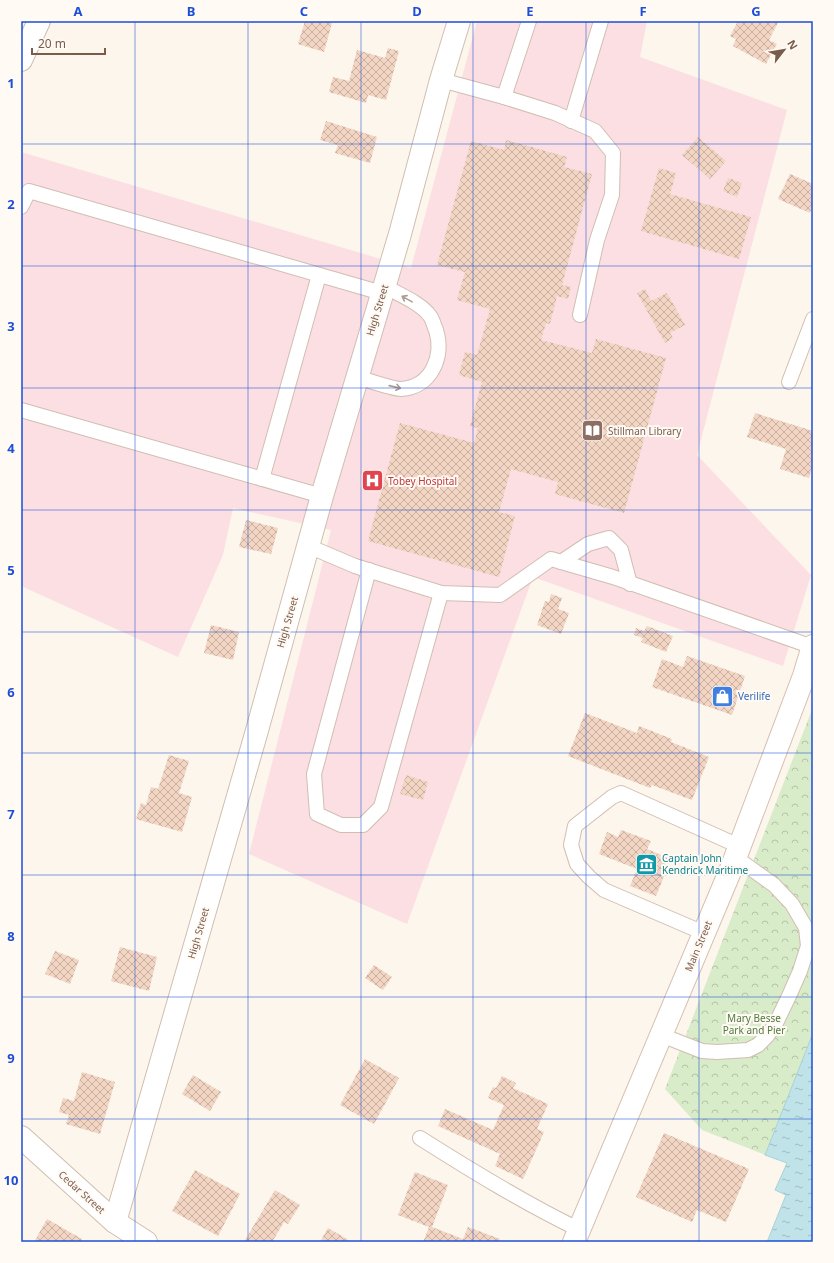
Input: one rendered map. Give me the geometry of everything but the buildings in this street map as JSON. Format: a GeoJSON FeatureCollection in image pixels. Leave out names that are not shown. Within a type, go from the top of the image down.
{"type":"FeatureCollection","features":[{"type":"Feature","properties":{"kind":"street"},"geometry":{"type":"LineString","coordinates":[[21,60],[39,21]]}},
{"type":"Feature","properties":{"kind":"street","name":"High Street"},"geometry":{"type":"LineString","coordinates":[[115,1222],[254,742],[322,496],[400,234],[441,80],[459,21]]}},
{"type":"Feature","properties":{"kind":"street","name":"Main Street"},"geometry":{"type":"LineString","coordinates":[[577,1236],[737,852],[804,676],[813,647]]}},
{"type":"Feature","properties":{"kind":"street","name":"Cedar Street"},"geometry":{"type":"LineString","coordinates":[[21,1137],[115,1222],[146,1242]]}},
{"type":"Feature","properties":{"kind":"lane"},"geometry":{"type":"LineString","coordinates":[[504,97],[529,21]]}},
{"type":"Feature","properties":{"kind":"lane"},"geometry":{"type":"LineString","coordinates":[[571,121],[601,21]]}},
{"type":"Feature","properties":{"kind":"lane"},"geometry":{"type":"LineString","coordinates":[[441,80],[555,113],[595,131],[613,153],[612,194],[597,240],[580,316]]}},
{"type":"Feature","properties":{"kind":"lane"},"geometry":{"type":"LineString","coordinates":[[21,207],[29,191],[319,274],[383,290],[412,302],[430,316],[438,338],[437,361],[433,370],[425,379],[408,388],[400,389],[357,377]]}},
{"type":"Feature","properties":{"kind":"lane"},"geometry":{"type":"LineString","coordinates":[[262,478],[319,274]]}},
{"type":"Feature","properties":{"kind":"lane"},"geometry":{"type":"LineString","coordinates":[[789,382],[813,318]]}},
{"type":"Feature","properties":{"kind":"lane"},"geometry":{"type":"LineString","coordinates":[[21,410],[322,496]]}},
{"type":"Feature","properties":{"kind":"lane"},"geometry":{"type":"LineString","coordinates":[[561,562],[588,544],[610,538],[621,550],[630,584]]}},
{"type":"Feature","properties":{"kind":"lane"},"geometry":{"type":"LineString","coordinates":[[308,546],[355,566],[441,593],[500,595],[551,559],[630,584],[813,647]]}},
{"type":"Feature","properties":{"kind":"lane"},"geometry":{"type":"LineString","coordinates":[[369,570],[314,774],[317,814],[341,825],[363,826],[381,807],[441,593]]}},
{"type":"Feature","properties":{"kind":"lane"},"geometry":{"type":"LineString","coordinates":[[661,1035],[702,1051],[717,1052],[748,1050],[758,1045],[776,1023],[797,977],[808,946],[806,928],[792,904],[774,885],[737,852],[621,793],[612,797],[575,826],[571,845],[577,864],[604,890],[704,933]]}},
{"type":"Feature","properties":{"kind":"lane"},"geometry":{"type":"LineString","coordinates":[[420,1138],[493,1184],[546,1214],[577,1236]]}},
{"type":"Feature","properties":{"kind":"shaded area","name":"Tobey Hospital"},"geometry":{"type":"Polygon","coordinates":[[[477,21],[647,21],[640,57],[787,110],[697,455],[811,575],[783,666],[533,577],[407,924],[249,854],[331,530],[233,508],[223,555],[178,657],[21,586],[21,152],[411,268],[477,21]]]}},
{"type":"Feature","properties":{"kind":"green space","name":"Mary Besse Park and Pier"},"geometry":{"type":"Polygon","coordinates":[[[813,707],[813,1033],[765,1155],[702,1130],[665,1089],[813,707]]]}},
{"type":"Feature","properties":{"kind":"water"},"geometry":{"type":"Polygon","coordinates":[[[813,1033],[813,1242],[767,1242],[786,1195],[775,1190],[787,1163],[765,1155],[813,1033]]]}},
{"type":"Feature","properties":{"kind":"place","name":"Stillman Library"},"geometry":{"type":"Point","coordinates":[592,431]}},
{"type":"Feature","properties":{"kind":"place","name":"Tobey Hospital"},"geometry":{"type":"Point","coordinates":[372,481]}},
{"type":"Feature","properties":{"kind":"place","name":"Verilife"},"geometry":{"type":"Point","coordinates":[722,696]}},
{"type":"Feature","properties":{"kind":"place","name":"Captain John Kendrick Maritime"},"geometry":{"type":"Point","coordinates":[646,864]}}]}
